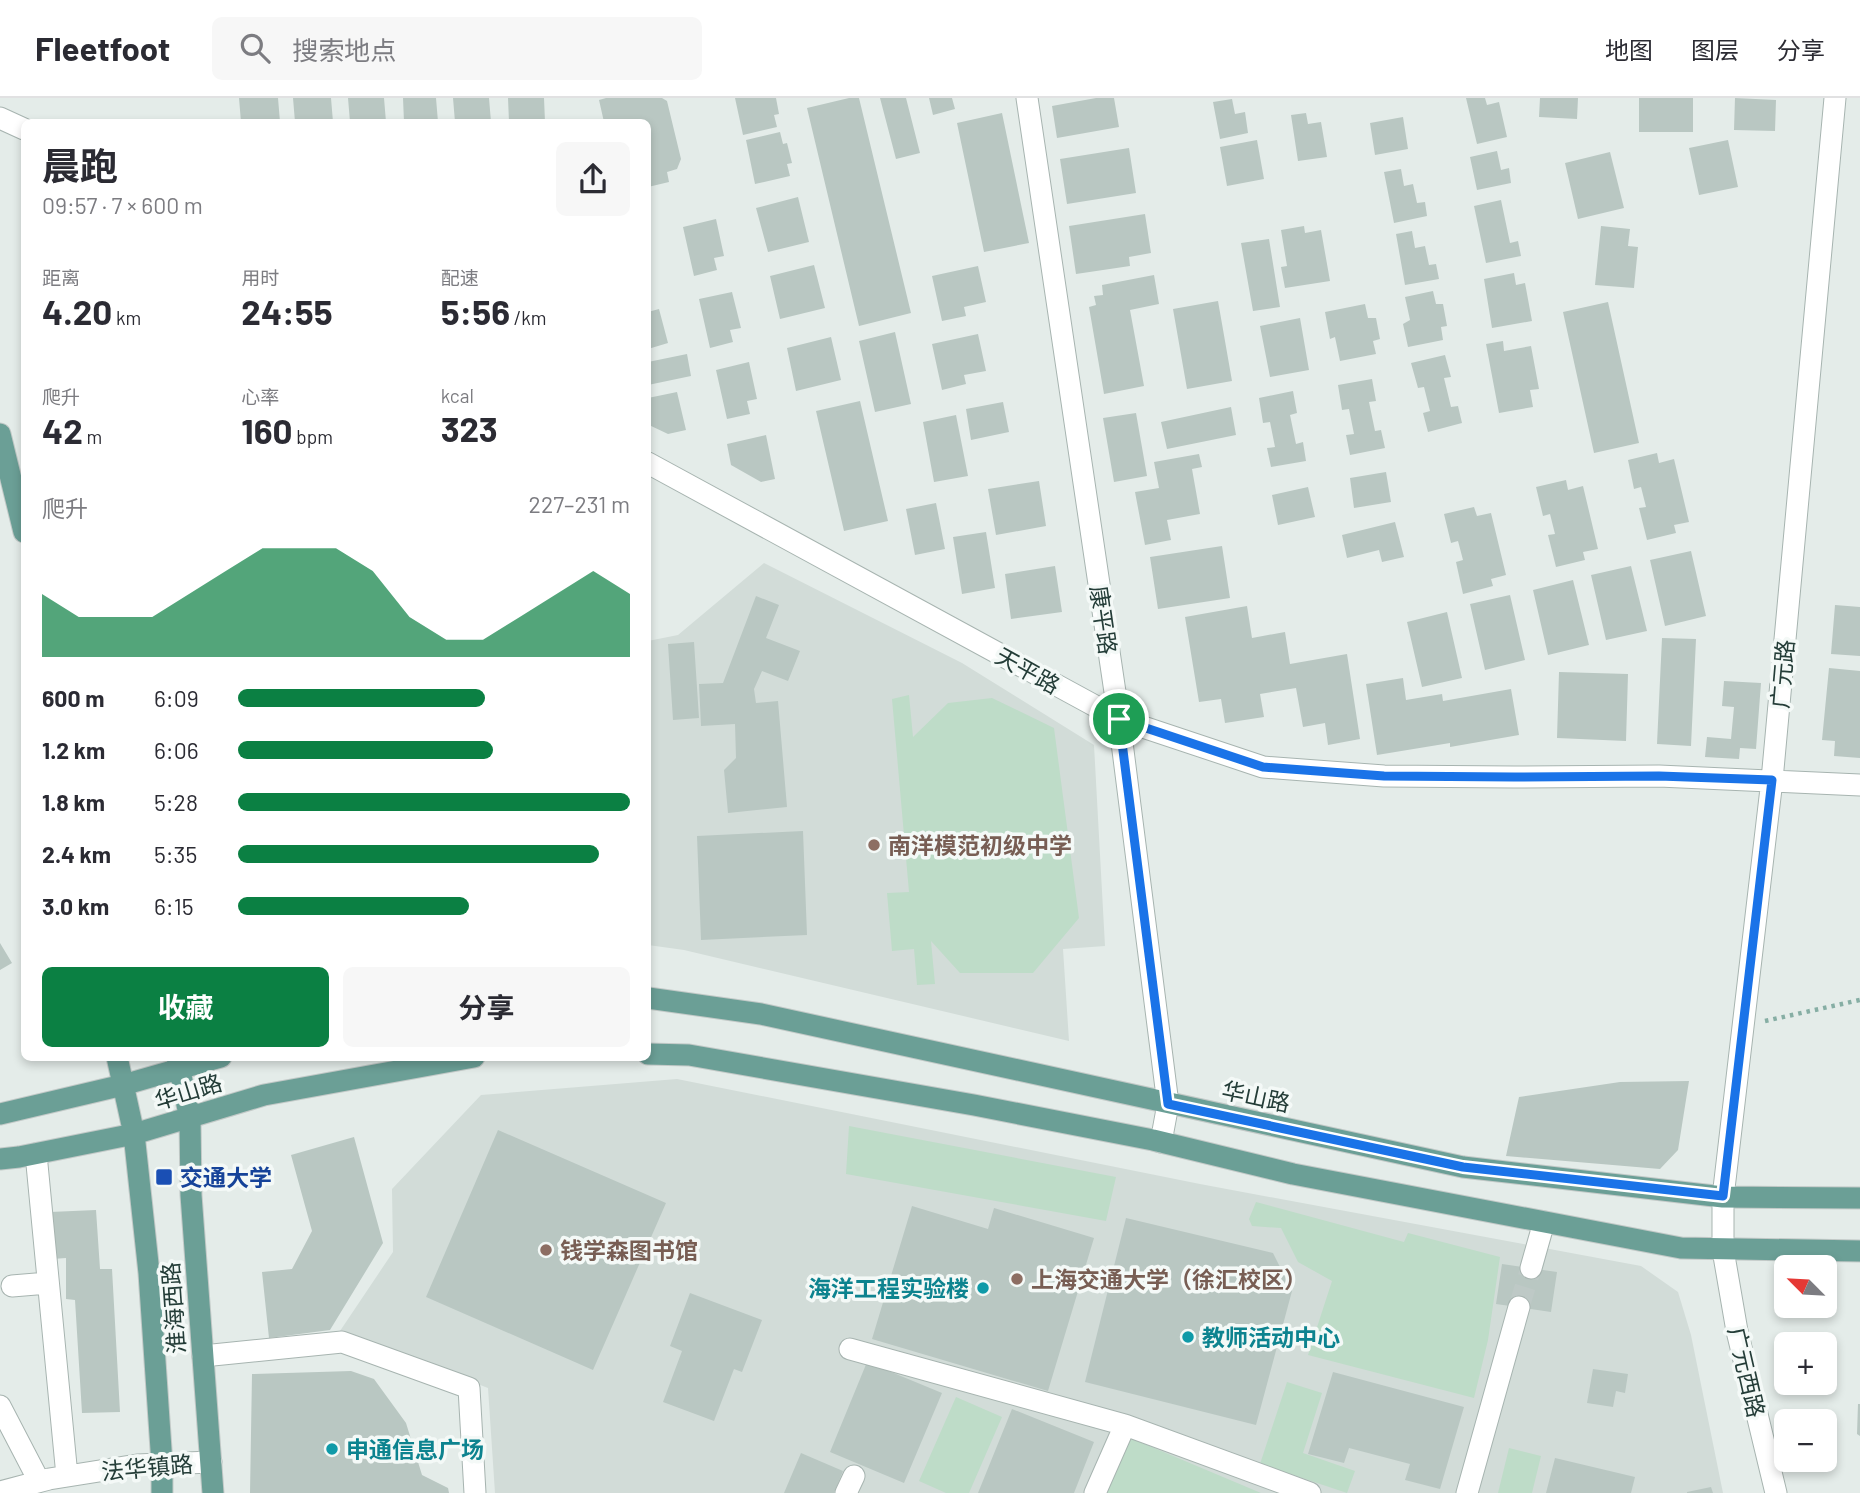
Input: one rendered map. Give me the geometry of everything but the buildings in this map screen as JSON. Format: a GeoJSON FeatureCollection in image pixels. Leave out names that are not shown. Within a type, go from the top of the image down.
{"type":"FeatureCollection","features":[{"type":"Feature","properties":{"kind":"main road"},"geometry":{"type":"LineString","coordinates":[[0,434],[21,520]]}},
{"type":"Feature","properties":{"kind":"main road","name":"华山路"},"geometry":{"type":"LineString","coordinates":[[651,998],[761,1014],[1463,1167],[1723,1196],[1860,1198]]}},
{"type":"Feature","properties":{"kind":"main road"},"geometry":{"type":"LineString","coordinates":[[651,1054],[702,1057],[974,1105],[1161,1142],[1293,1174],[1681,1248],[1860,1251]]}},
{"type":"Feature","properties":{"kind":"main road","name":"淮海西路"},"geometry":{"type":"LineString","coordinates":[[118,1061],[134,1134],[149,1273],[162,1493]]}},
{"type":"Feature","properties":{"kind":"main road","name":"华山路"},"geometry":{"type":"LineString","coordinates":[[0,1159],[134,1134],[264,1095],[452,1061]]}},
{"type":"Feature","properties":{"kind":"main road","name":"华山路"},"geometry":{"type":"LineString","coordinates":[[0,1114],[123,1086],[178,1063]]}},
{"type":"Feature","properties":{"kind":"main road","name":"淮海西路"},"geometry":{"type":"LineString","coordinates":[[178,1063],[190,1119],[191,1195],[212,1493]]}},
{"type":"Feature","properties":{"kind":"street","name":"康平路"},"geometry":{"type":"LineString","coordinates":[[1027,98],[1119,719],[1168,1104],[1161,1142]]}},
{"type":"Feature","properties":{"kind":"street","name":"广元路"},"geometry":{"type":"LineString","coordinates":[[1723,1250],[1723,1196],[1772,780],[1835,98]]}},
{"type":"Feature","properties":{"kind":"street"},"geometry":{"type":"LineString","coordinates":[[0,118],[21,128]]}},
{"type":"Feature","properties":{"kind":"street","name":"天平路"},"geometry":{"type":"LineString","coordinates":[[651,465],[1119,719],[1263,767],[1384,776],[1659,776],[1860,785]]}},
{"type":"Feature","properties":{"kind":"street"},"geometry":{"type":"LineString","coordinates":[[36,1153],[67,1476]]}},
{"type":"Feature","properties":{"kind":"street"},"geometry":{"type":"LineString","coordinates":[[1531,1268],[1544,1222]]}},
{"type":"Feature","properties":{"kind":"street","name":"广元西路"},"geometry":{"type":"LineString","coordinates":[[1723,1250],[1737,1331],[1776,1493]]}},
{"type":"Feature","properties":{"kind":"street"},"geometry":{"type":"LineString","coordinates":[[12,1286],[48,1283]]}},
{"type":"Feature","properties":{"kind":"street"},"geometry":{"type":"LineString","coordinates":[[1467,1493],[1520,1307]]}},
{"type":"Feature","properties":{"kind":"street"},"geometry":{"type":"LineString","coordinates":[[203,1356],[342,1342],[470,1388],[475,1493]]}},
{"type":"Feature","properties":{"kind":"street"},"geometry":{"type":"LineString","coordinates":[[850,1349],[1125,1424],[1310,1493]]}},
{"type":"Feature","properties":{"kind":"street"},"geometry":{"type":"LineString","coordinates":[[0,1405],[39,1481]]}},
{"type":"Feature","properties":{"kind":"street"},"geometry":{"type":"LineString","coordinates":[[1095,1493],[1125,1424]]}},
{"type":"Feature","properties":{"kind":"street","name":"法华镇路"},"geometry":{"type":"LineString","coordinates":[[0,1492],[39,1481],[137,1465],[211,1462]]}},
{"type":"Feature","properties":{"kind":"path"},"geometry":{"type":"LineString","coordinates":[[1743,1026],[1860,1000]]}},
{"type":"Feature","properties":{"kind":"shaded area","name":"南洋模范初级中学"},"geometry":{"type":"Polygon","coordinates":[[[764,563],[962,663],[1094,745],[1105,946],[1063,949],[1069,1041],[684,950],[651,945],[651,640],[678,635],[764,563]]]}},
{"type":"Feature","properties":{"kind":"shaded area","name":"上海交通大学（徐汇校区）"},"geometry":{"type":"Polygon","coordinates":[[[677,1079],[1200,1184],[1641,1266],[1678,1292],[1691,1335],[1723,1493],[495,1493],[488,1388],[340,1331],[393,1252],[392,1189],[481,1095],[677,1079]]]}},
{"type":"Feature","properties":{"kind":"green space"},"geometry":{"type":"Polygon","coordinates":[[[909,695],[913,737],[948,703],[992,698],[1054,728],[1079,918],[1033,973],[960,973],[931,941],[935,984],[917,985],[914,949],[892,951],[887,893],[909,892],[892,699],[909,695]]]}},
{"type":"Feature","properties":{"kind":"green space"},"geometry":{"type":"Polygon","coordinates":[[[849,1126],[1116,1177],[1106,1221],[846,1174],[849,1126]]]}},
{"type":"Feature","properties":{"kind":"green space"},"geometry":{"type":"Polygon","coordinates":[[[1256,1202],[1404,1242],[1408,1233],[1500,1257],[1488,1340],[1474,1398],[1308,1355],[1332,1281],[1298,1262],[1281,1228],[1252,1226],[1249,1219],[1256,1202]]]}},
{"type":"Feature","properties":{"kind":"green space"},"geometry":{"type":"Polygon","coordinates":[[[1287,1382],[1322,1393],[1303,1453],[1355,1471],[1347,1493],[1260,1464],[1287,1382]]]}},
{"type":"Feature","properties":{"kind":"green space"},"geometry":{"type":"Polygon","coordinates":[[[956,1397],[1002,1417],[969,1493],[946,1493],[919,1481],[956,1397]]]}},
{"type":"Feature","properties":{"kind":"green space"},"geometry":{"type":"Polygon","coordinates":[[[1128,1437],[1261,1493],[1104,1493],[1128,1437]]]}},
{"type":"Feature","properties":{"kind":"green space"},"geometry":{"type":"Polygon","coordinates":[[[1509,1448],[1541,1456],[1532,1493],[1498,1493],[1509,1448]]]}},
{"type":"Feature","properties":{"kind":"tunnel"},"geometry":{"type":"LineString","coordinates":[[1519,1307],[1531,1268]]}},
{"type":"Feature","properties":{"kind":"place","name":"南洋模范初级中学"},"geometry":{"type":"Point","coordinates":[874,845]}},
{"type":"Feature","properties":{"kind":"place","name":"交通大学"},"geometry":{"type":"Point","coordinates":[164,1177]}},
{"type":"Feature","properties":{"kind":"place","name":"钱学森图书馆"},"geometry":{"type":"Point","coordinates":[546,1250]}},
{"type":"Feature","properties":{"kind":"place","name":"上海交通大学（徐汇校区）"},"geometry":{"type":"Point","coordinates":[1017,1279]}},
{"type":"Feature","properties":{"kind":"place","name":"海洋工程实验楼"},"geometry":{"type":"Point","coordinates":[983,1288]}},
{"type":"Feature","properties":{"kind":"place","name":"教师活动中心"},"geometry":{"type":"Point","coordinates":[1188,1337]}},
{"type":"Feature","properties":{"kind":"place","name":"申通信息广场"},"geometry":{"type":"Point","coordinates":[332,1449]}},
{"type":"Feature","properties":{"kind":"route"},"geometry":{"type":"LineString","coordinates":[[1119,719],[1263,767],[1384,776],[1659,776],[1772,780],[1723,1196],[1463,1167],[1168,1104],[1119,719]]}}]}
